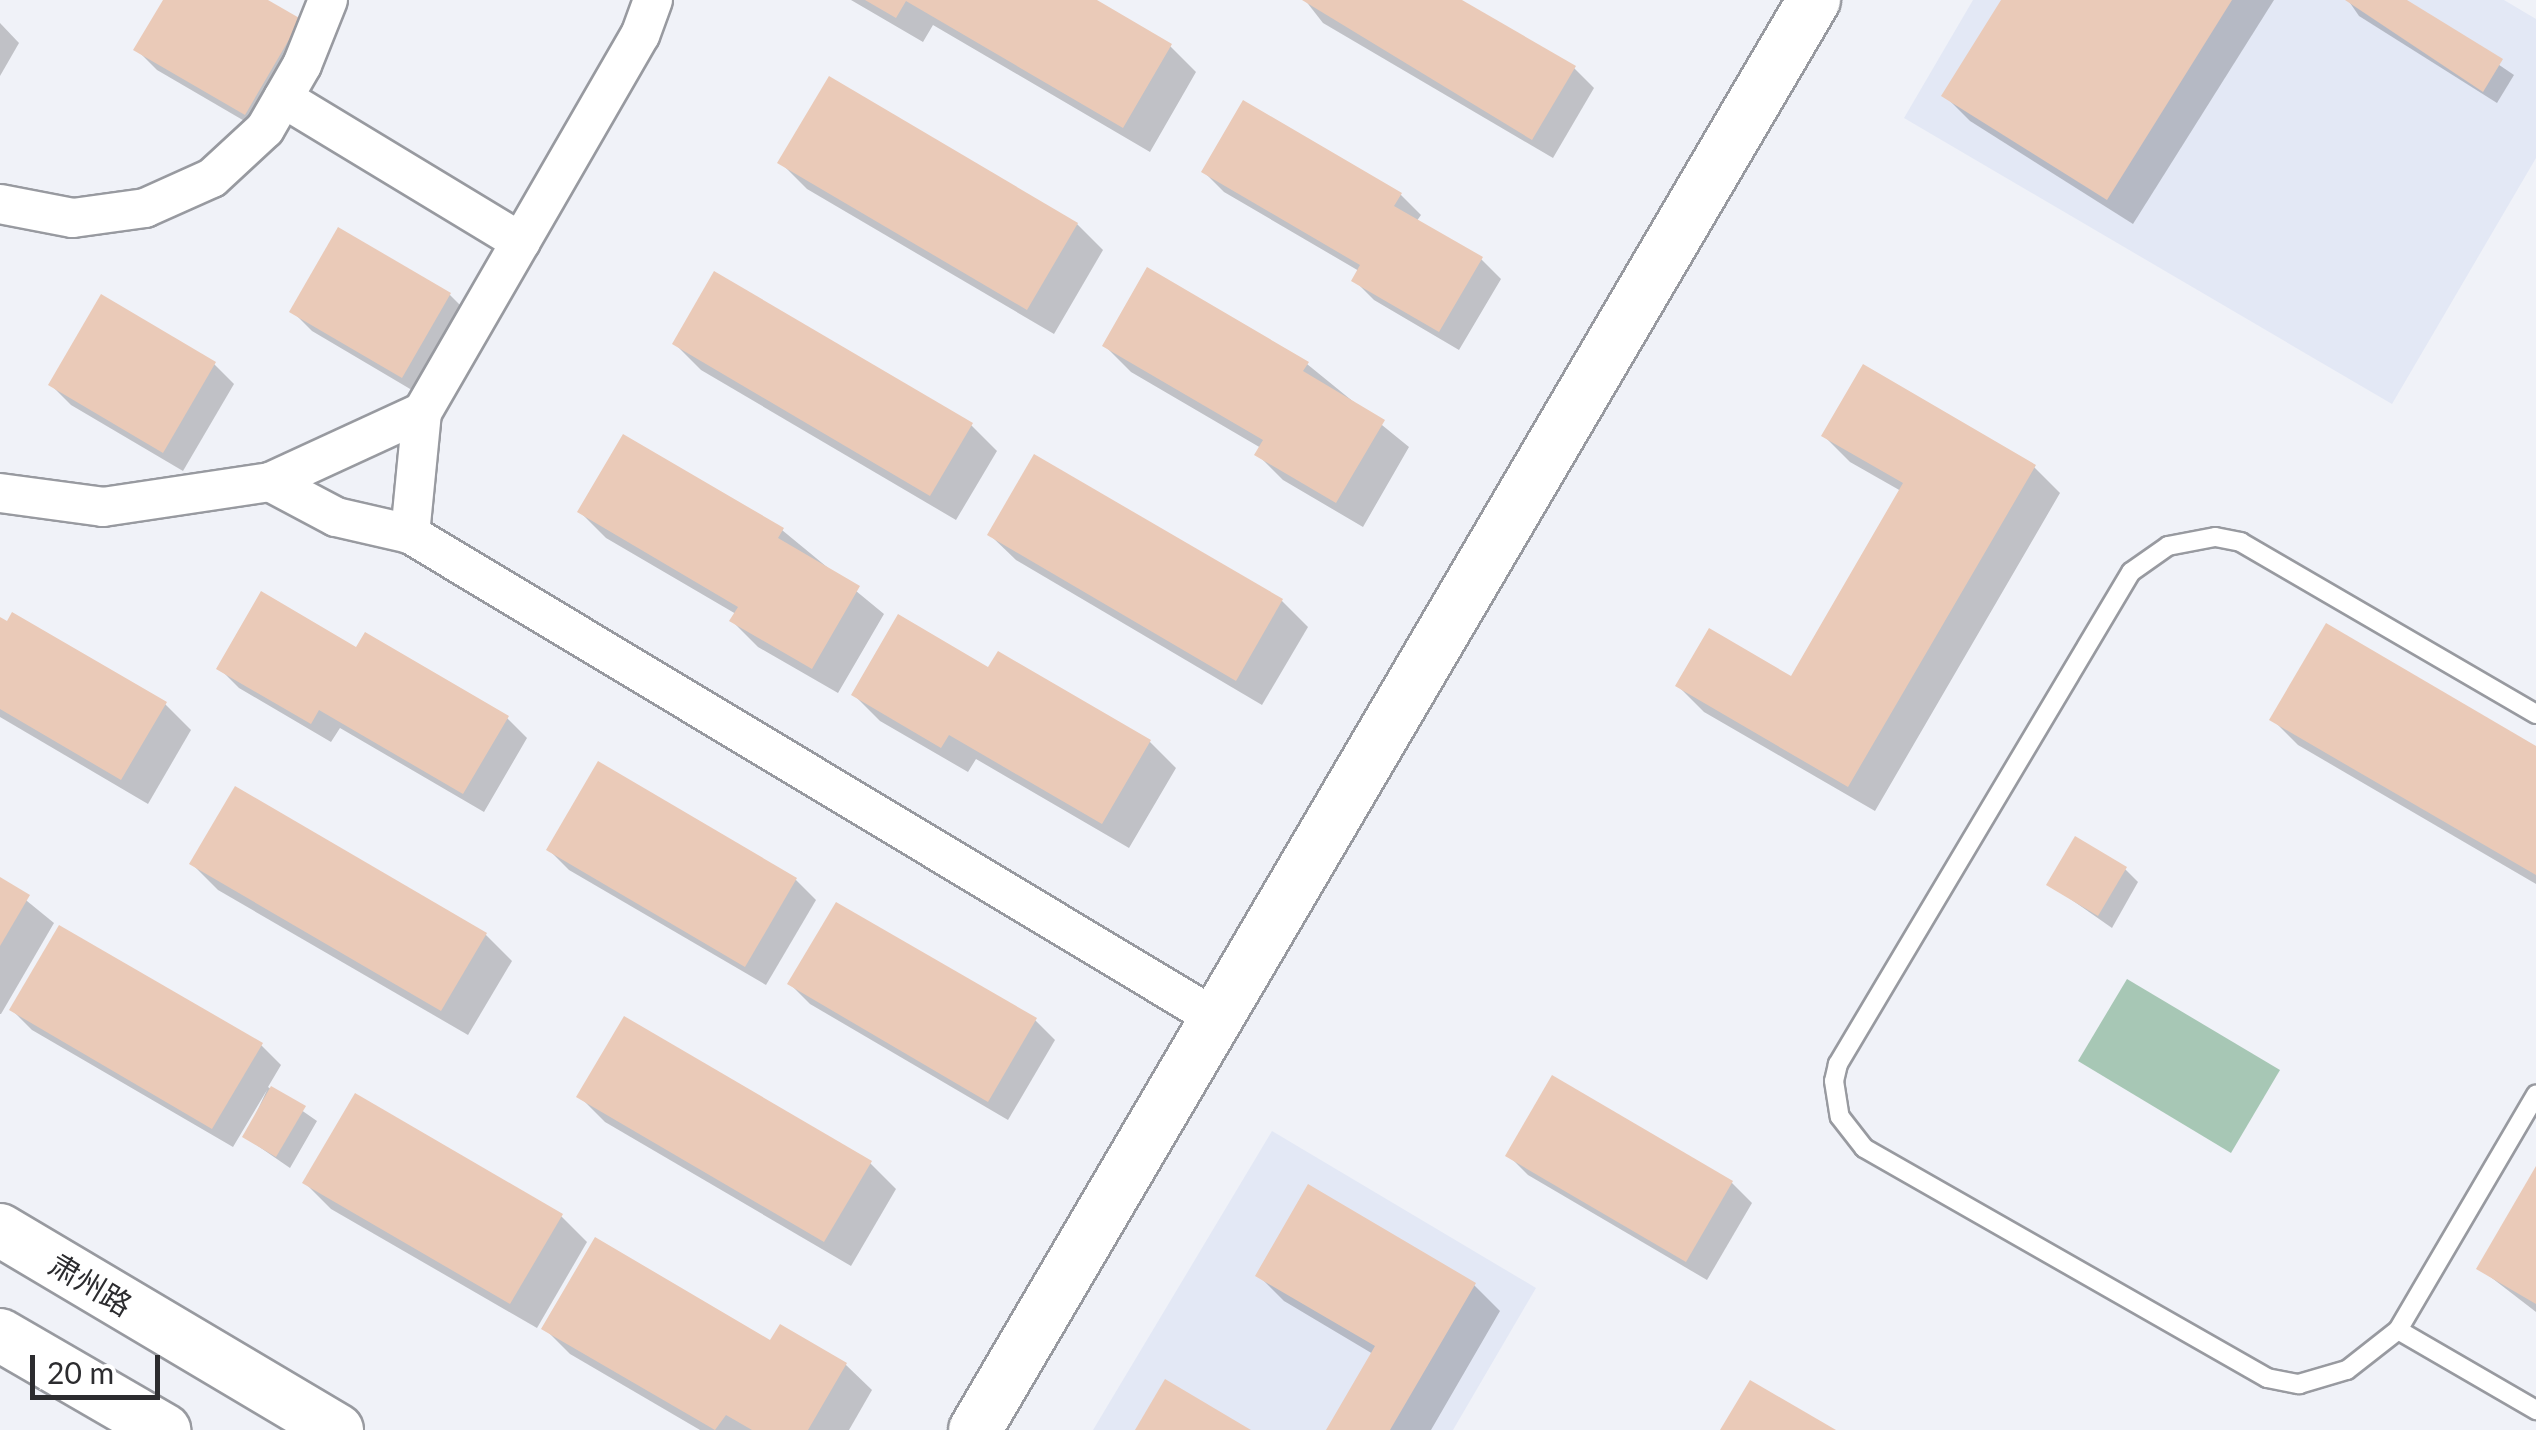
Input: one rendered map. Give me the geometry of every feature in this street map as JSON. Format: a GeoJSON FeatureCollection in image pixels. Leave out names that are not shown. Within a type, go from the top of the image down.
{"type":"FeatureCollection","features":[{"type":"Feature","properties":{"kind":"street"},"geometry":{"type":"LineString","coordinates":[[0,204],[73,218],[145,208],[212,178],[265,129],[328,0]]}},
{"type":"Feature","properties":{"kind":"street"},"geometry":{"type":"LineString","coordinates":[[410,534],[422,412],[640,35],[653,0]]}},
{"type":"Feature","properties":{"kind":"street"},"geometry":{"type":"LineString","coordinates":[[975,1430],[1214,1016],[1814,0]]}},
{"type":"Feature","properties":{"kind":"street"},"geometry":{"type":"LineString","coordinates":[[283,98],[520,242]]}},
{"type":"Feature","properties":{"kind":"street"},"geometry":{"type":"LineString","coordinates":[[0,493],[103,507],[270,482],[422,412]]}},
{"type":"Feature","properties":{"kind":"street"},"geometry":{"type":"LineString","coordinates":[[270,482],[336,517],[410,534],[1214,1016]]}},
{"type":"Feature","properties":{"kind":"street","name":"肃州路"},"geometry":{"type":"LineString","coordinates":[[0,1230],[337,1430]]}},
{"type":"Feature","properties":{"kind":"street"},"geometry":{"type":"LineString","coordinates":[[0,1334],[164,1430]]}},
{"type":"Feature","properties":{"kind":"lane"},"geometry":{"type":"LineString","coordinates":[[2536,714],[2241,542],[2216,537],[2168,546],[2131,572],[1838,1064],[1840,1117],[1864,1148],[2267,1378],[2298,1384],[2332,1378],[2398,1330],[2536,1094]]}},
{"type":"Feature","properties":{"kind":"lane"},"geometry":{"type":"LineString","coordinates":[[2398,1330],[2536,1410]]}},
{"type":"Feature","properties":{"kind":"shaded area"},"geometry":{"type":"Polygon","coordinates":[[[1973,0],[2504,0],[2536,19],[2536,158],[2392,404],[1904,118],[1973,0]]]}},
{"type":"Feature","properties":{"kind":"shaded area"},"geometry":{"type":"Polygon","coordinates":[[[1272,1131],[1536,1288],[1453,1430],[1093,1430],[1272,1131]]]}},
{"type":"Feature","properties":{"kind":"green space"},"geometry":{"type":"Polygon","coordinates":[[[2127,979],[2280,1070],[2231,1153],[2078,1061],[2127,979]]]}},
{"type":"Feature","properties":{"kind":"building"},"geometry":{"type":"Polygon","coordinates":[[[163,0],[268,0],[301,19],[245,115],[133,50],[163,0]]]}},
{"type":"Feature","properties":{"kind":"building"},"geometry":{"type":"Polygon","coordinates":[[[865,0],[1097,0],[1172,44],[1123,128],[906,1],[896,18],[865,0]]]}},
{"type":"Feature","properties":{"kind":"building"},"geometry":{"type":"Polygon","coordinates":[[[1302,0],[1462,0],[1576,66],[1532,140],[1302,0]]]}},
{"type":"Feature","properties":{"kind":"building"},"geometry":{"type":"Polygon","coordinates":[[[2001,0],[2232,0],[2107,200],[1941,96],[2001,0]]]}},
{"type":"Feature","properties":{"kind":"building"},"geometry":{"type":"Polygon","coordinates":[[[2345,0],[2407,0],[2503,59],[2483,92],[2345,0]]]}},
{"type":"Feature","properties":{"kind":"building"},"geometry":{"type":"Polygon","coordinates":[[[829,76],[1078,223],[1027,310],[777,163],[829,76]]]}},
{"type":"Feature","properties":{"kind":"building"},"geometry":{"type":"Polygon","coordinates":[[[1243,100],[1402,193],[1394,206],[1483,257],[1439,332],[1351,281],[1360,265],[1201,172],[1243,100]]]}},
{"type":"Feature","properties":{"kind":"building"},"geometry":{"type":"Polygon","coordinates":[[[338,227],[451,293],[402,378],[289,312],[338,227]]]}},
{"type":"Feature","properties":{"kind":"building"},"geometry":{"type":"Polygon","coordinates":[[[1147,267],[1309,362],[1303,371],[1385,420],[1336,503],[1254,455],[1263,440],[1102,346],[1147,267]]]}},
{"type":"Feature","properties":{"kind":"building"},"geometry":{"type":"Polygon","coordinates":[[[714,271],[973,423],[930,496],[672,344],[714,271]]]}},
{"type":"Feature","properties":{"kind":"building"},"geometry":{"type":"Polygon","coordinates":[[[101,294],[216,362],[163,453],[48,385],[101,294]]]}},
{"type":"Feature","properties":{"kind":"building"},"geometry":{"type":"Polygon","coordinates":[[[1863,364],[2036,465],[1848,787],[1675,686],[1709,628],[1791,676],[1903,483],[1821,436],[1863,364]]]}},
{"type":"Feature","properties":{"kind":"building"},"geometry":{"type":"Polygon","coordinates":[[[623,434],[784,528],[778,538],[860,586],[812,669],[729,621],[738,607],[577,512],[623,434]]]}},
{"type":"Feature","properties":{"kind":"building"},"geometry":{"type":"Polygon","coordinates":[[[1034,454],[1283,599],[1236,681],[987,535],[1034,454]]]}},
{"type":"Feature","properties":{"kind":"building"},"geometry":{"type":"Polygon","coordinates":[[[261,591],[356,647],[365,632],[509,716],[463,794],[319,710],[311,724],[216,669],[261,591]]]}},
{"type":"Feature","properties":{"kind":"building"},"geometry":{"type":"Polygon","coordinates":[[[12,612],[167,702],[121,780],[0,709],[0,617],[7,621],[12,612]]]}},
{"type":"Feature","properties":{"kind":"building"},"geometry":{"type":"Polygon","coordinates":[[[898,614],[988,667],[998,651],[1151,740],[1102,824],[949,735],[941,748],[851,695],[898,614]]]}},
{"type":"Feature","properties":{"kind":"building"},"geometry":{"type":"Polygon","coordinates":[[[2326,623],[2536,746],[2536,875],[2269,720],[2326,623]]]}},
{"type":"Feature","properties":{"kind":"building"},"geometry":{"type":"Polygon","coordinates":[[[598,761],[797,878],[745,967],[546,850],[598,761]]]}},
{"type":"Feature","properties":{"kind":"building"},"geometry":{"type":"Polygon","coordinates":[[[235,786],[487,933],[441,1011],[189,864],[235,786]]]}},
{"type":"Feature","properties":{"kind":"building"},"geometry":{"type":"Polygon","coordinates":[[[2075,836],[2127,867],[2098,916],[2046,885],[2075,836]]]}},
{"type":"Feature","properties":{"kind":"building"},"geometry":{"type":"Polygon","coordinates":[[[0,877],[30,895],[0,946],[0,877]]]}},
{"type":"Feature","properties":{"kind":"building"},"geometry":{"type":"Polygon","coordinates":[[[836,902],[1037,1018],[988,1102],[787,984],[836,902]]]}},
{"type":"Feature","properties":{"kind":"building"},"geometry":{"type":"Polygon","coordinates":[[[59,925],[263,1043],[212,1129],[9,1010],[59,925]]]}},
{"type":"Feature","properties":{"kind":"building"},"geometry":{"type":"Polygon","coordinates":[[[624,1016],[872,1161],[824,1242],[576,1097],[624,1016]]]}},
{"type":"Feature","properties":{"kind":"building"},"geometry":{"type":"Polygon","coordinates":[[[1552,1075],[1733,1181],[1686,1262],[1505,1156],[1552,1075]]]}},
{"type":"Feature","properties":{"kind":"building"},"geometry":{"type":"Polygon","coordinates":[[[271,1086],[306,1106],[276,1157],[242,1137],[271,1086]]]}},
{"type":"Feature","properties":{"kind":"building"},"geometry":{"type":"Polygon","coordinates":[[[355,1093],[563,1214],[510,1304],[302,1183],[355,1093]]]}},
{"type":"Feature","properties":{"kind":"building"},"geometry":{"type":"Polygon","coordinates":[[[2536,1166],[2536,1304],[2476,1269],[2536,1166]]]}},
{"type":"Feature","properties":{"kind":"building"},"geometry":{"type":"Polygon","coordinates":[[[1308,1184],[1476,1283],[1390,1430],[1326,1430],[1375,1346],[1255,1276],[1308,1184]]]}},
{"type":"Feature","properties":{"kind":"building"},"geometry":{"type":"Polygon","coordinates":[[[595,1237],[770,1340],[780,1324],[847,1363],[808,1430],[752,1430],[726,1415],[715,1430],[541,1329],[595,1237]]]}},
{"type":"Feature","properties":{"kind":"building"},"geometry":{"type":"Polygon","coordinates":[[[1165,1379],[1251,1430],[1135,1430],[1165,1379]]]}},
{"type":"Feature","properties":{"kind":"building"},"geometry":{"type":"Polygon","coordinates":[[[1750,1380],[1836,1430],[1720,1430],[1750,1380]]]}}]}
